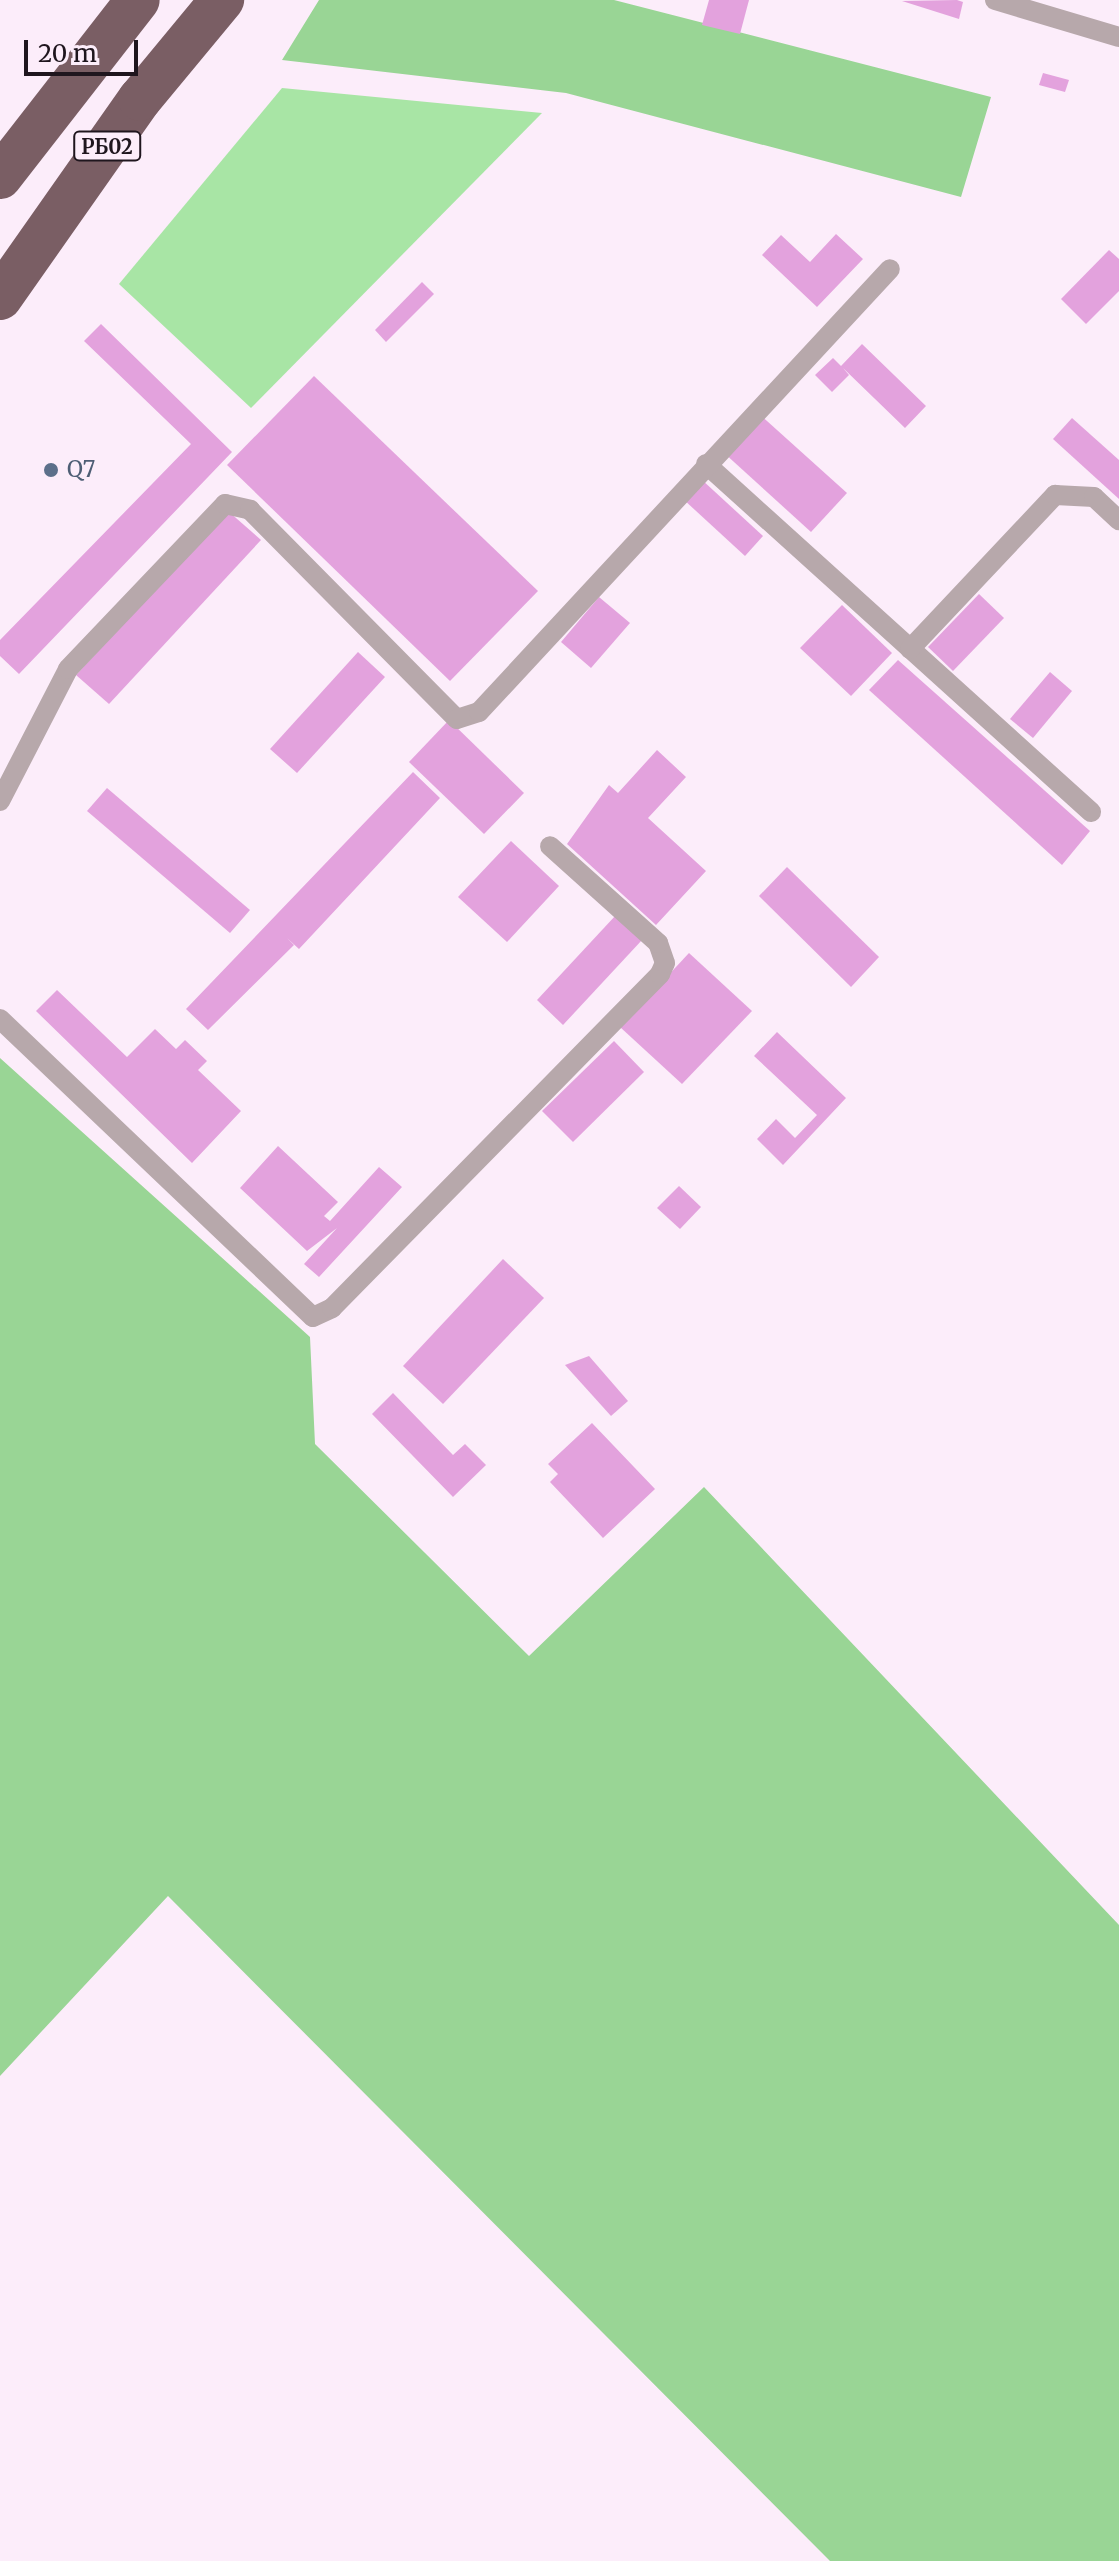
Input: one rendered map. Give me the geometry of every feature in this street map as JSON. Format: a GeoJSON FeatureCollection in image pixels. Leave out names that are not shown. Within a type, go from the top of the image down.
{"type":"FeatureCollection","features":[{"type":"Feature","properties":{"kind":"highway","name":"РБ02"},"geometry":{"type":"LineString","coordinates":[[0,177],[138,0]]}},
{"type":"Feature","properties":{"kind":"highway","name":"РБ02"},"geometry":{"type":"LineString","coordinates":[[0,298],[140,99],[222,0]]}},
{"type":"Feature","properties":{"kind":"lane"},"geometry":{"type":"LineString","coordinates":[[995,0],[1119,37]]}},
{"type":"Feature","properties":{"kind":"lane"},"geometry":{"type":"LineString","coordinates":[[0,801],[68,669],[225,504],[250,510],[457,719],[489,703],[706,464],[890,269]]}},
{"type":"Feature","properties":{"kind":"lane"},"geometry":{"type":"LineString","coordinates":[[706,464],[1091,812]]}},
{"type":"Feature","properties":{"kind":"lane"},"geometry":{"type":"LineString","coordinates":[[910,649],[1055,495],[1094,497],[1119,520]]}},
{"type":"Feature","properties":{"kind":"lane"},"geometry":{"type":"LineString","coordinates":[[0,1019],[313,1317],[332,1308],[660,974],[665,963],[658,943],[550,846]]}},
{"type":"Feature","properties":{"kind":"green space"},"geometry":{"type":"Polygon","coordinates":[[[319,0],[614,0],[991,97],[961,197],[566,93],[282,60],[319,0]]]}},
{"type":"Feature","properties":{"kind":"green space"},"geometry":{"type":"Polygon","coordinates":[[[282,88],[542,113],[251,408],[119,284],[282,88]]]}},
{"type":"Feature","properties":{"kind":"green space"},"geometry":{"type":"Polygon","coordinates":[[[0,1058],[310,1337],[315,1444],[529,1656],[704,1487],[1119,1925],[1119,2561],[830,2561],[168,1896],[0,2076],[0,1058]]]}},
{"type":"Feature","properties":{"kind":"building"},"geometry":{"type":"Polygon","coordinates":[[[709,0],[749,0],[740,34],[702,25],[709,0]]]}},
{"type":"Feature","properties":{"kind":"building"},"geometry":{"type":"Polygon","coordinates":[[[902,1],[963,2],[959,19],[902,1]]]}},
{"type":"Feature","properties":{"kind":"building"},"geometry":{"type":"Polygon","coordinates":[[[1043,73],[1069,80],[1065,92],[1039,85],[1043,73]]]}},
{"type":"Feature","properties":{"kind":"building"},"geometry":{"type":"Polygon","coordinates":[[[836,234],[863,259],[817,307],[762,255],[781,235],[810,262],[836,234]]]}},
{"type":"Feature","properties":{"kind":"building"},"geometry":{"type":"Polygon","coordinates":[[[1109,250],[1119,259],[1119,291],[1086,324],[1061,299],[1109,250]]]}},
{"type":"Feature","properties":{"kind":"building"},"geometry":{"type":"Polygon","coordinates":[[[422,282],[434,294],[386,342],[375,330],[422,282]]]}},
{"type":"Feature","properties":{"kind":"building"},"geometry":{"type":"Polygon","coordinates":[[[101,324],[232,452],[19,674],[0,656],[0,640],[191,444],[84,341],[101,324]]]}},
{"type":"Feature","properties":{"kind":"building"},"geometry":{"type":"Polygon","coordinates":[[[862,344],[926,406],[905,428],[843,368],[849,375],[832,392],[815,375],[833,358],[841,366],[862,344]]]}},
{"type":"Feature","properties":{"kind":"building"},"geometry":{"type":"Polygon","coordinates":[[[314,376],[538,591],[450,681],[227,465],[314,376]]]}},
{"type":"Feature","properties":{"kind":"building"},"geometry":{"type":"Polygon","coordinates":[[[758,413],[847,493],[811,532],[723,452],[758,413]]]}},
{"type":"Feature","properties":{"kind":"building"},"geometry":{"type":"Polygon","coordinates":[[[1072,418],[1119,460],[1119,499],[1053,439],[1072,418]]]}},
{"type":"Feature","properties":{"kind":"building"},"geometry":{"type":"Polygon","coordinates":[[[701,479],[763,536],[745,556],[683,499],[701,479]]]}},
{"type":"Feature","properties":{"kind":"building"},"geometry":{"type":"Polygon","coordinates":[[[228,511],[261,540],[109,704],[76,675],[228,511]]]}},
{"type":"Feature","properties":{"kind":"building"},"geometry":{"type":"Polygon","coordinates":[[[979,594],[1004,618],[953,671],[928,647],[979,594]]]}},
{"type":"Feature","properties":{"kind":"building"},"geometry":{"type":"Polygon","coordinates":[[[599,597],[630,623],[591,668],[561,642],[599,597]]]}},
{"type":"Feature","properties":{"kind":"building"},"geometry":{"type":"Polygon","coordinates":[[[842,605],[892,653],[851,696],[800,648],[842,605]]]}},
{"type":"Feature","properties":{"kind":"building"},"geometry":{"type":"Polygon","coordinates":[[[358,652],[385,677],[297,773],[270,749],[358,652]]]}},
{"type":"Feature","properties":{"kind":"building"},"geometry":{"type":"Polygon","coordinates":[[[898,660],[1090,831],[1062,865],[869,690],[898,660]]]}},
{"type":"Feature","properties":{"kind":"building"},"geometry":{"type":"Polygon","coordinates":[[[1050,672],[1072,691],[1033,738],[1010,719],[1050,672]]]}},
{"type":"Feature","properties":{"kind":"building"},"geometry":{"type":"Polygon","coordinates":[[[449,720],[524,793],[484,834],[409,762],[449,720]]]}},
{"type":"Feature","properties":{"kind":"building"},"geometry":{"type":"Polygon","coordinates":[[[657,750],[686,777],[648,818],[706,871],[656,925],[567,844],[609,785],[618,793],[657,750]]]}},
{"type":"Feature","properties":{"kind":"building"},"geometry":{"type":"Polygon","coordinates":[[[413,772],[440,798],[299,949],[287,938],[294,945],[208,1030],[186,1009],[413,772]]]}},
{"type":"Feature","properties":{"kind":"building"},"geometry":{"type":"Polygon","coordinates":[[[107,788],[250,910],[230,933],[87,811],[107,788]]]}},
{"type":"Feature","properties":{"kind":"building"},"geometry":{"type":"Polygon","coordinates":[[[511,841],[559,886],[507,942],[458,897],[511,841]]]}},
{"type":"Feature","properties":{"kind":"building"},"geometry":{"type":"Polygon","coordinates":[[[787,867],[879,957],[851,987],[759,896],[787,867]]]}},
{"type":"Feature","properties":{"kind":"building"},"geometry":{"type":"Polygon","coordinates":[[[616,915],[642,940],[563,1025],[537,1000],[616,915]]]}},
{"type":"Feature","properties":{"kind":"building"},"geometry":{"type":"Polygon","coordinates":[[[689,953],[752,1011],[682,1084],[620,1027],[689,953]]]}},
{"type":"Feature","properties":{"kind":"building"},"geometry":{"type":"Polygon","coordinates":[[[57,990],[127,1057],[155,1029],[176,1049],[185,1040],[207,1061],[198,1070],[241,1111],[192,1163],[36,1011],[57,990]]]}},
{"type":"Feature","properties":{"kind":"building"},"geometry":{"type":"Polygon","coordinates":[[[777,1032],[846,1098],[783,1165],[757,1139],[776,1119],[795,1138],[817,1115],[754,1056],[777,1032]]]}},
{"type":"Feature","properties":{"kind":"building"},"geometry":{"type":"Polygon","coordinates":[[[614,1041],[644,1072],[573,1142],[542,1111],[614,1041]]]}},
{"type":"Feature","properties":{"kind":"building"},"geometry":{"type":"Polygon","coordinates":[[[278,1146],[338,1202],[324,1216],[330,1221],[379,1167],[402,1187],[319,1277],[304,1264],[337,1228],[307,1251],[240,1188],[278,1146]]]}},
{"type":"Feature","properties":{"kind":"building"},"geometry":{"type":"Polygon","coordinates":[[[679,1186],[701,1207],[680,1229],[657,1208],[679,1186]]]}},
{"type":"Feature","properties":{"kind":"building"},"geometry":{"type":"Polygon","coordinates":[[[503,1259],[544,1298],[443,1404],[403,1366],[503,1259]]]}},
{"type":"Feature","properties":{"kind":"building"},"geometry":{"type":"Polygon","coordinates":[[[589,1356],[628,1401],[611,1416],[565,1365],[589,1356]]]}},
{"type":"Feature","properties":{"kind":"building"},"geometry":{"type":"Polygon","coordinates":[[[393,1393],[453,1455],[465,1444],[486,1465],[453,1497],[372,1414],[393,1393]]]}},
{"type":"Feature","properties":{"kind":"building"},"geometry":{"type":"Polygon","coordinates":[[[592,1423],[655,1489],[603,1538],[550,1482],[558,1474],[548,1464],[592,1423]]]}},
{"type":"Feature","properties":{"kind":"place","name":"Q7"},"geometry":{"type":"Point","coordinates":[51,470]}}]}
